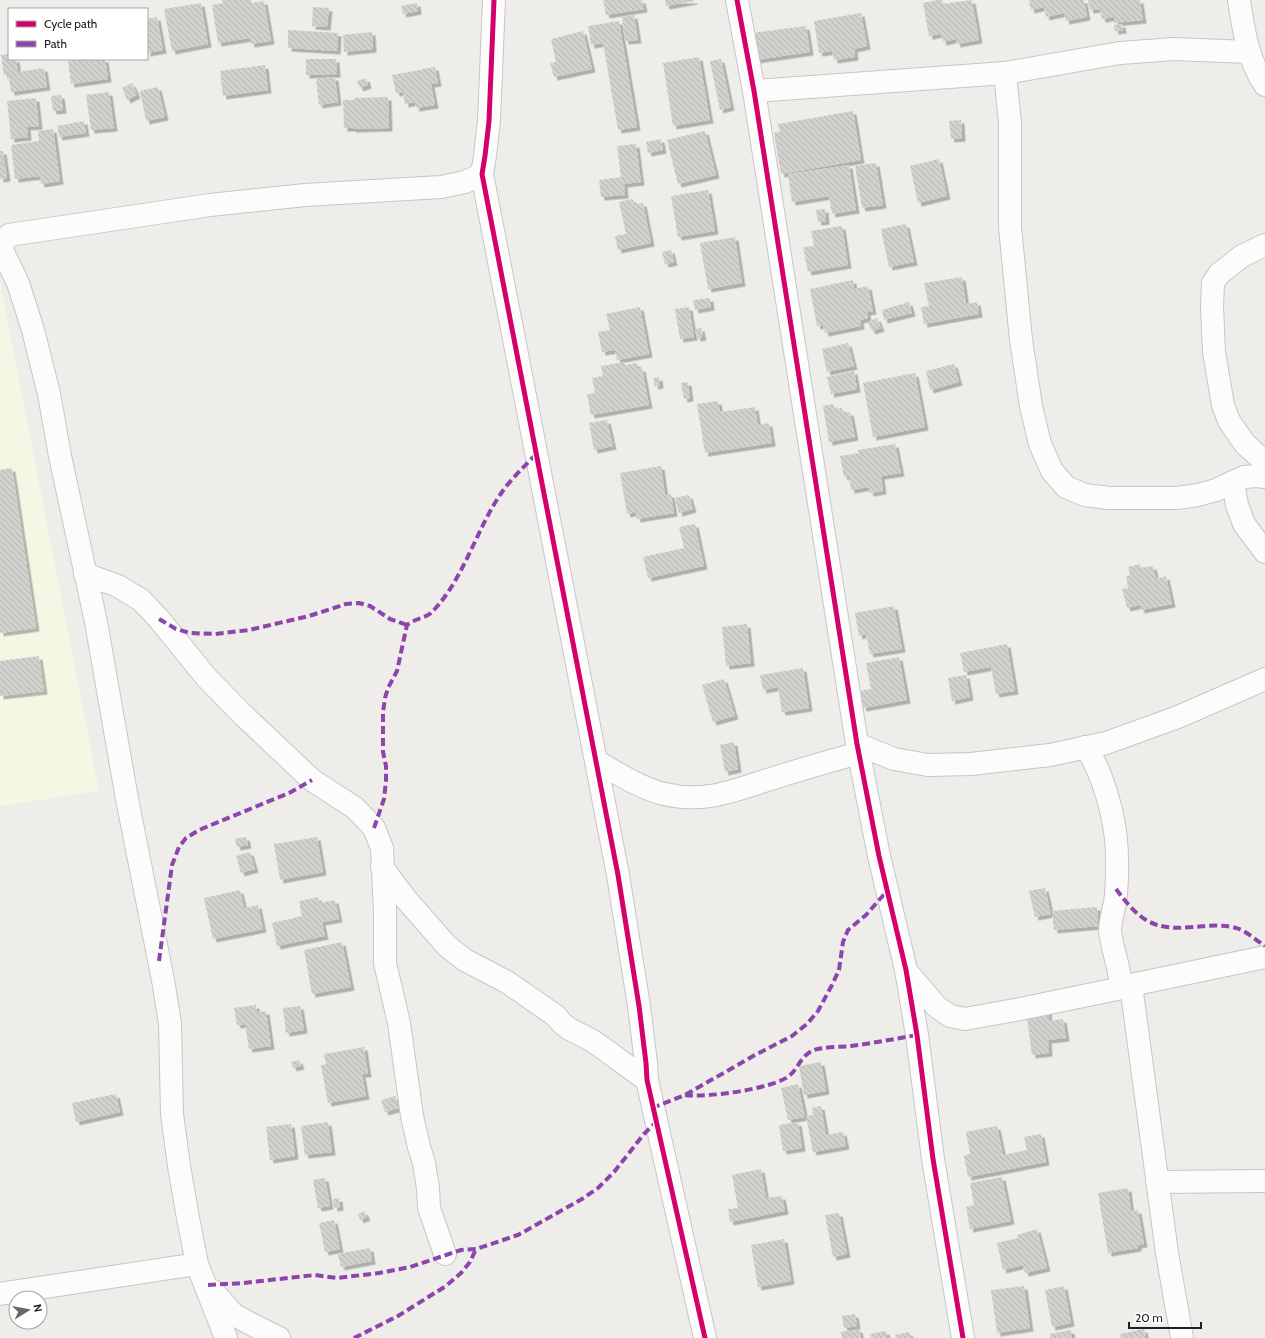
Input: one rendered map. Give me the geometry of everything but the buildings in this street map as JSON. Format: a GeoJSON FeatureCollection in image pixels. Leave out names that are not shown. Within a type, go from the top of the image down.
{"type":"FeatureCollection","features":[{"type":"Feature","properties":{"kind":"street"},"geometry":{"type":"LineString","coordinates":[[494,0],[489,121],[482,174],[618,874],[632,958],[647,1080],[705,1338]]}},
{"type":"Feature","properties":{"kind":"street"},"geometry":{"type":"LineString","coordinates":[[737,0],[754,92],[858,749],[885,884],[906,970],[917,1035],[933,1159],[963,1338]]}},
{"type":"Feature","properties":{"kind":"street"},"geometry":{"type":"LineString","coordinates":[[1239,0],[1241,18],[1249,52],[1260,78],[1265,85]]}},
{"type":"Feature","properties":{"kind":"street"},"geometry":{"type":"LineString","coordinates":[[754,92],[1005,73],[1128,52],[1174,49],[1249,52]]}},
{"type":"Feature","properties":{"kind":"street"},"geometry":{"type":"LineString","coordinates":[[1005,73],[1010,123],[1010,227],[1021,340],[1031,406],[1038,436],[1052,471],[1066,487],[1085,495],[1109,498],[1153,499],[1184,497],[1216,490],[1244,477],[1265,477]]}},
{"type":"Feature","properties":{"kind":"street"},"geometry":{"type":"LineString","coordinates":[[226,1338],[201,1274],[179,1166],[172,1114],[170,1023],[164,987],[148,898],[127,799],[96,622],[60,456],[50,394],[33,330],[18,283],[0,246],[9,235],[210,205],[305,195],[441,187],[465,182],[482,174]]}},
{"type":"Feature","properties":{"kind":"street"},"geometry":{"type":"LineString","coordinates":[[1265,245],[1242,256],[1219,274],[1213,283],[1212,306],[1214,352],[1219,387],[1229,422],[1245,444],[1265,462]]}},
{"type":"Feature","properties":{"kind":"street"},"geometry":{"type":"LineString","coordinates":[[1233,482],[1237,505],[1244,524],[1265,552]]}},
{"type":"Feature","properties":{"kind":"street"},"geometry":{"type":"LineString","coordinates":[[85,574],[118,586],[141,600],[159,619],[206,677],[242,714],[312,780],[355,808],[374,828],[382,848],[385,911],[385,963],[399,1023],[412,1116],[424,1163],[428,1188],[429,1208],[445,1254]]}},
{"type":"Feature","properties":{"kind":"street"},"geometry":{"type":"LineString","coordinates":[[596,761],[641,786],[664,794],[705,798],[728,793],[858,749],[894,759],[928,765],[1007,760],[1050,755],[1106,743],[1178,717],[1265,679]]}},
{"type":"Feature","properties":{"kind":"street"},"geometry":{"type":"LineString","coordinates":[[1085,747],[1093,757],[1110,802],[1118,865],[1110,930],[1112,944],[1126,986],[1167,1253],[1182,1338]]}},
{"type":"Feature","properties":{"kind":"street"},"geometry":{"type":"LineString","coordinates":[[382,867],[404,898],[446,946],[465,960],[507,982],[556,1016],[567,1028],[593,1041],[647,1080]]}},
{"type":"Feature","properties":{"kind":"street"},"geometry":{"type":"LineString","coordinates":[[906,970],[937,1007],[950,1016],[965,1019],[1020,1009],[1265,957]]}},
{"type":"Feature","properties":{"kind":"street"},"geometry":{"type":"LineString","coordinates":[[1157,1182],[1265,1181]]}},
{"type":"Feature","properties":{"kind":"street"},"geometry":{"type":"LineString","coordinates":[[0,1294],[201,1274]]}},
{"type":"Feature","properties":{"kind":"street"},"geometry":{"type":"LineString","coordinates":[[201,1274],[208,1285],[233,1314],[279,1338]]}},
{"type":"Feature","properties":{"kind":"shaded area"},"geometry":{"type":"Polygon","coordinates":[[[0,282],[99,791],[0,806],[0,282]]]}},
{"type":"Feature","properties":{"kind":"marked path"},"geometry":{"type":"LineString","coordinates":[[374,828],[384,799],[386,781],[386,766],[383,752],[383,712],[385,698],[388,688],[397,671],[407,625],[431,613],[442,600],[461,570],[493,506],[502,492],[537,453]]}},
{"type":"Feature","properties":{"kind":"marked path"},"geometry":{"type":"LineString","coordinates":[[159,619],[176,629],[190,633],[215,634],[249,630],[309,616],[346,604],[359,603],[370,606],[390,619],[407,625]]}},
{"type":"Feature","properties":{"kind":"marked path"},"geometry":{"type":"LineString","coordinates":[[159,961],[172,865],[179,847],[186,838],[199,830],[289,793],[312,780]]}},
{"type":"Feature","properties":{"kind":"marked path"},"geometry":{"type":"LineString","coordinates":[[1116,889],[1132,909],[1140,916],[1157,925],[1179,928],[1214,926],[1231,927],[1240,929],[1265,946]]}},
{"type":"Feature","properties":{"kind":"marked path"},"geometry":{"type":"LineString","coordinates":[[652,1108],[685,1095],[755,1055],[792,1036],[807,1024],[818,1011],[839,970],[843,942],[848,930],[866,915],[887,891]]}},
{"type":"Feature","properties":{"kind":"marked path"},"geometry":{"type":"LineString","coordinates":[[685,1095],[695,1096],[738,1092],[781,1081],[792,1073],[806,1055],[817,1049],[851,1046],[917,1035]]}},
{"type":"Feature","properties":{"kind":"marked path"},"geometry":{"type":"LineString","coordinates":[[208,1285],[243,1283],[315,1275],[337,1278],[379,1273],[410,1267],[461,1250],[476,1249],[518,1235],[582,1199],[598,1188],[614,1172],[644,1134],[656,1122]]}},
{"type":"Feature","properties":{"kind":"marked path"},"geometry":{"type":"LineString","coordinates":[[354,1338],[398,1316],[446,1286],[461,1273],[470,1262],[476,1249]]}},
{"type":"Feature","properties":{"kind":"cycle path"},"geometry":{"type":"LineString","coordinates":[[494,0],[489,121],[482,174],[618,875],[639,1006],[647,1080],[705,1338]]}},
{"type":"Feature","properties":{"kind":"cycle path"},"geometry":{"type":"LineString","coordinates":[[737,0],[754,91],[857,744],[879,856],[906,970],[917,1035],[933,1159],[963,1338]]}}]}
